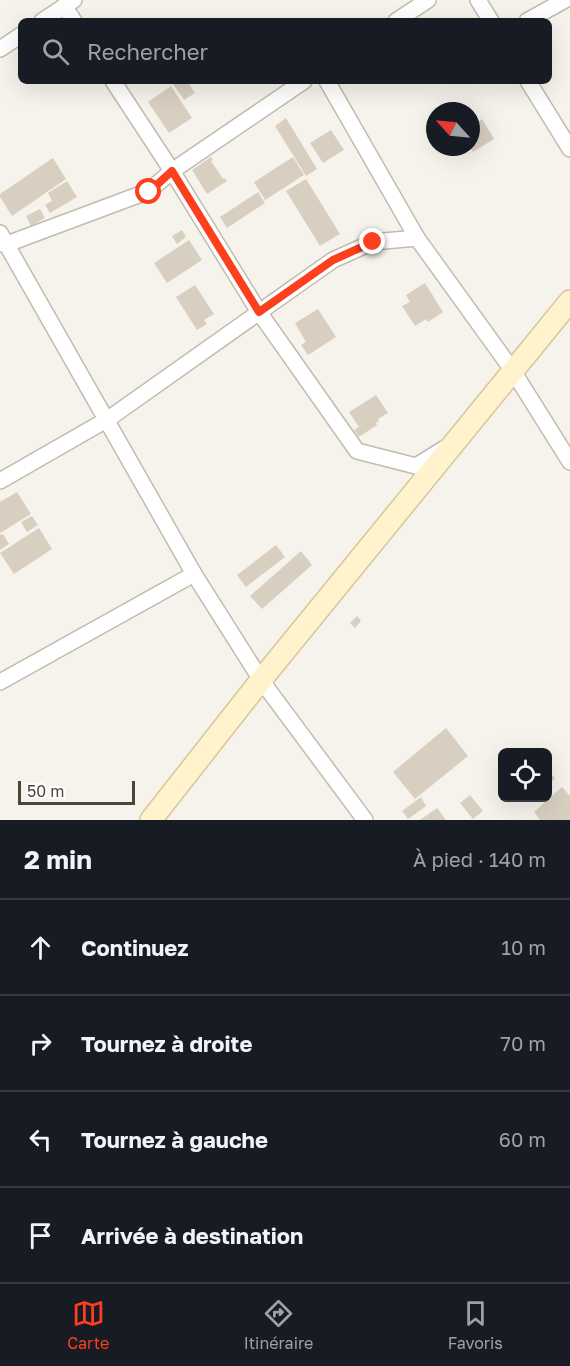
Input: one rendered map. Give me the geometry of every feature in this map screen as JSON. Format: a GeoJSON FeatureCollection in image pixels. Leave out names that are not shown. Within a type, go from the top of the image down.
{"type":"FeatureCollection","features":[{"type":"Feature","properties":{"kind":"street"},"geometry":{"type":"LineString","coordinates":[[401,18],[428,0]]}},
{"type":"Feature","properties":{"kind":"street"},"geometry":{"type":"LineString","coordinates":[[478,0],[489,18]]}},
{"type":"Feature","properties":{"kind":"street"},"geometry":{"type":"LineString","coordinates":[[532,18],[565,0]]}},
{"type":"Feature","properties":{"kind":"street"},"geometry":{"type":"LineString","coordinates":[[46,18],[69,3],[73,18]]}},
{"type":"Feature","properties":{"kind":"street"},"geometry":{"type":"LineString","coordinates":[[0,49],[18,37]]}},
{"type":"Feature","properties":{"kind":"street"},"geometry":{"type":"LineString","coordinates":[[115,84],[259,312],[357,451],[416,466],[457,440]]}},
{"type":"Feature","properties":{"kind":"street"},"geometry":{"type":"LineString","coordinates":[[300,84],[172,171],[149,192],[2,240],[108,419],[194,574],[261,680],[365,820]]}},
{"type":"Feature","properties":{"kind":"street"},"geometry":{"type":"LineString","coordinates":[[329,84],[417,238],[513,371],[570,462]]}},
{"type":"Feature","properties":{"kind":"street"},"geometry":{"type":"LineString","coordinates":[[530,84],[570,149]]}},
{"type":"Feature","properties":{"kind":"street"},"geometry":{"type":"LineString","coordinates":[[0,481],[108,419],[333,260],[373,242],[417,238]]}},
{"type":"Feature","properties":{"kind":"street"},"geometry":{"type":"LineString","coordinates":[[151,820],[261,680],[570,301]]}},
{"type":"Feature","properties":{"kind":"street"},"geometry":{"type":"LineString","coordinates":[[0,682],[194,574]]}},
{"type":"Feature","properties":{"kind":"building"},"geometry":{"type":"Polygon","coordinates":[[[173,84],[189,84],[195,93],[184,100],[173,84]]]}},
{"type":"Feature","properties":{"kind":"building"},"geometry":{"type":"Polygon","coordinates":[[[171,86],[192,118],[169,133],[148,102],[171,86]]]}},
{"type":"Feature","properties":{"kind":"building"},"geometry":{"type":"Polygon","coordinates":[[[286,118],[317,169],[306,176],[275,126],[286,118]]]}},
{"type":"Feature","properties":{"kind":"building"},"geometry":{"type":"Polygon","coordinates":[[[482,119],[494,139],[480,148],[480,120],[482,119]]]}},
{"type":"Feature","properties":{"kind":"building"},"geometry":{"type":"Polygon","coordinates":[[[331,130],[344,150],[323,163],[310,143],[331,130]]]}},
{"type":"Feature","properties":{"kind":"building"},"geometry":{"type":"Polygon","coordinates":[[[211,157],[213,160],[211,161],[223,179],[227,181],[207,194],[192,170],[211,157]]]}},
{"type":"Feature","properties":{"kind":"building"},"geometry":{"type":"Polygon","coordinates":[[[293,157],[304,175],[265,200],[254,182],[293,157]]]}},
{"type":"Feature","properties":{"kind":"building"},"geometry":{"type":"Polygon","coordinates":[[[53,158],[66,179],[12,216],[0,194],[53,158]]]}},
{"type":"Feature","properties":{"kind":"building"},"geometry":{"type":"Polygon","coordinates":[[[306,179],[340,234],[320,246],[286,191],[306,179]]]}},
{"type":"Feature","properties":{"kind":"building"},"geometry":{"type":"Polygon","coordinates":[[[67,181],[77,197],[50,213],[45,205],[52,201],[48,193],[67,181]]]}},
{"type":"Feature","properties":{"kind":"building"},"geometry":{"type":"Polygon","coordinates":[[[258,192],[265,203],[227,228],[220,217],[258,192]]]}},
{"type":"Feature","properties":{"kind":"building"},"geometry":{"type":"Polygon","coordinates":[[[40,209],[45,218],[31,226],[26,216],[40,209]]]}},
{"type":"Feature","properties":{"kind":"building"},"geometry":{"type":"Polygon","coordinates":[[[182,230],[186,237],[177,244],[172,236],[182,230]]]}},
{"type":"Feature","properties":{"kind":"building"},"geometry":{"type":"Polygon","coordinates":[[[189,240],[202,260],[167,283],[154,263],[189,240]]]}},
{"type":"Feature","properties":{"kind":"building"},"geometry":{"type":"Polygon","coordinates":[[[425,283],[443,312],[428,322],[426,319],[415,326],[402,306],[410,302],[406,295],[425,283]]]}},
{"type":"Feature","properties":{"kind":"building"},"geometry":{"type":"Polygon","coordinates":[[[195,285],[214,314],[204,320],[207,324],[197,330],[176,297],[195,285]]]}},
{"type":"Feature","properties":{"kind":"building"},"geometry":{"type":"Polygon","coordinates":[[[318,309],[336,337],[308,355],[301,345],[306,342],[295,323],[318,309]]]}},
{"type":"Feature","properties":{"kind":"building"},"geometry":{"type":"Polygon","coordinates":[[[376,395],[388,413],[378,419],[377,425],[359,437],[354,430],[359,427],[349,412],[376,395]]]}},
{"type":"Feature","properties":{"kind":"building"},"geometry":{"type":"Polygon","coordinates":[[[17,492],[31,514],[0,533],[0,502],[17,492]]]}},
{"type":"Feature","properties":{"kind":"building"},"geometry":{"type":"Polygon","coordinates":[[[32,516],[38,525],[27,532],[21,522],[32,516]]]}},
{"type":"Feature","properties":{"kind":"building"},"geometry":{"type":"Polygon","coordinates":[[[39,528],[52,549],[14,574],[0,553],[39,528]]]}},
{"type":"Feature","properties":{"kind":"building"},"geometry":{"type":"Polygon","coordinates":[[[3,534],[9,544],[0,550],[0,535],[3,534]]]}},
{"type":"Feature","properties":{"kind":"building"},"geometry":{"type":"Polygon","coordinates":[[[276,545],[285,557],[246,587],[237,575],[276,545]]]}},
{"type":"Feature","properties":{"kind":"building"},"geometry":{"type":"Polygon","coordinates":[[[301,551],[312,565],[262,609],[250,596],[301,551]]]}},
{"type":"Feature","properties":{"kind":"building"},"geometry":{"type":"Polygon","coordinates":[[[357,616],[361,621],[355,628],[350,623],[357,616]]]}},
{"type":"Feature","properties":{"kind":"building"},"geometry":{"type":"Polygon","coordinates":[[[446,728],[468,756],[415,799],[393,772],[446,728]]]}},
{"type":"Feature","properties":{"kind":"building"},"geometry":{"type":"Polygon","coordinates":[[[562,787],[570,796],[570,820],[540,820],[534,812],[545,802],[552,802],[552,796],[562,787]]]}},
{"type":"Feature","properties":{"kind":"building"},"geometry":{"type":"Polygon","coordinates":[[[470,795],[483,811],[473,819],[460,803],[470,795]]]}},
{"type":"Feature","properties":{"kind":"building"},"geometry":{"type":"Polygon","coordinates":[[[421,797],[426,806],[408,819],[402,811],[421,797]]]}},
{"type":"Feature","properties":{"kind":"building"},"geometry":{"type":"Polygon","coordinates":[[[437,808],[446,820],[420,820],[437,808]]]}},
{"type":"Feature","properties":{"kind":"route"},"geometry":{"type":"LineString","coordinates":[[149,192],[172,171],[259,312],[333,260],[373,242]]}}]}
